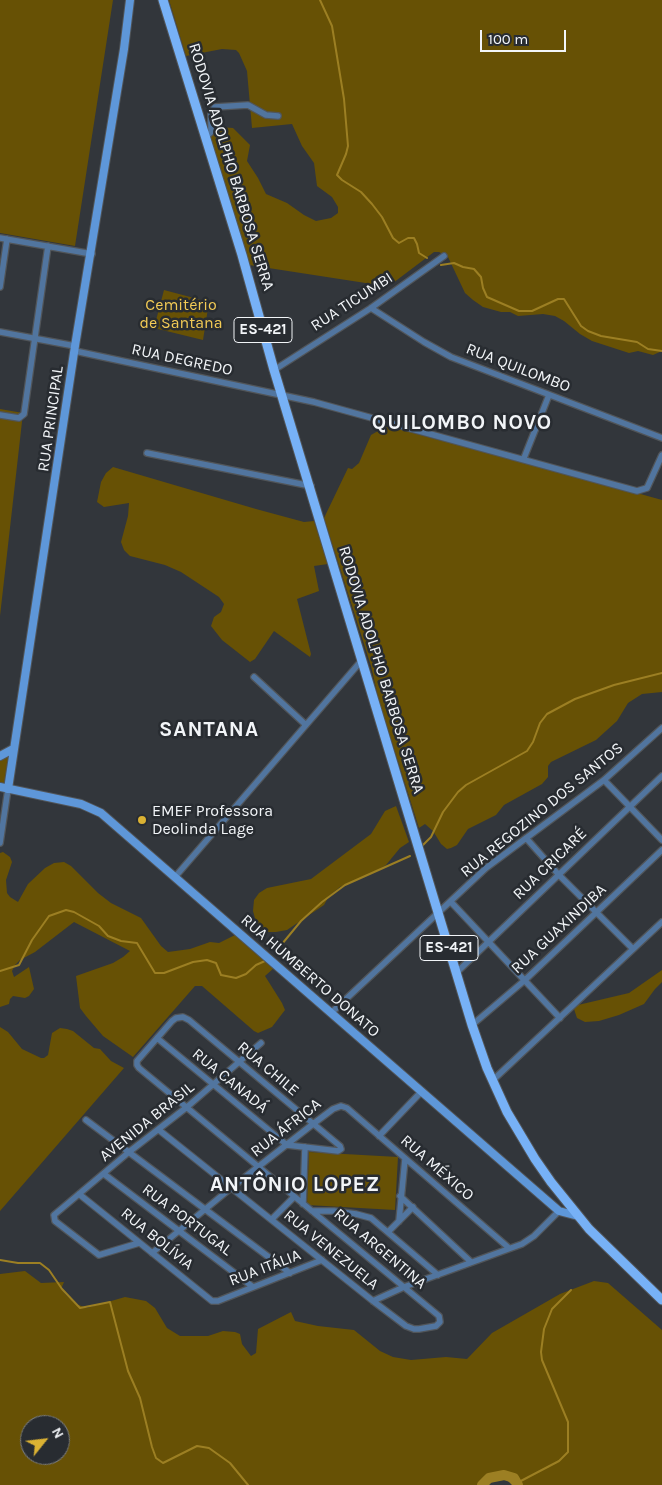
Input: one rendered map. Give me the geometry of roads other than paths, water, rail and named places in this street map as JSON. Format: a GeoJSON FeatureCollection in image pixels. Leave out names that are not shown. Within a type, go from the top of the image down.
{"type":"FeatureCollection","features":[{"type":"Feature","properties":{"kind":"main road","name":"RUA PRINCIPAL"},"geometry":{"type":"LineString","coordinates":[[4,788],[13,749],[44,560],[130,0]]}},
{"type":"Feature","properties":{"kind":"main road","name":"RODOVIA ADOLPHO BARBOSA SERRA"},"geometry":{"type":"LineString","coordinates":[[163,0],[252,289],[274,370],[311,486],[472,1026],[492,1080],[507,1112],[535,1159],[578,1216],[662,1300]]}},
{"type":"Feature","properties":{"kind":"main road"},"geometry":{"type":"LineString","coordinates":[[0,756],[13,749]]}},
{"type":"Feature","properties":{"kind":"main road","name":"RUA HUMBERTO DONATO"},"geometry":{"type":"LineString","coordinates":[[4,788],[81,804],[107,817],[560,1211],[578,1216]]}},
{"type":"Feature","properties":{"kind":"street"},"geometry":{"type":"LineString","coordinates":[[206,137],[211,132],[211,112],[215,107],[248,105],[266,115],[278,116]]}},
{"type":"Feature","properties":{"kind":"street"},"geometry":{"type":"LineString","coordinates":[[0,287],[3,239],[92,254]]}},
{"type":"Feature","properties":{"kind":"street"},"geometry":{"type":"LineString","coordinates":[[0,415],[19,418],[24,414],[48,246]]}},
{"type":"Feature","properties":{"kind":"street","name":"RUA TICUMBI"},"geometry":{"type":"LineString","coordinates":[[274,370],[371,308],[444,256]]}},
{"type":"Feature","properties":{"kind":"street","name":"RUA QUILOMBO"},"geometry":{"type":"LineString","coordinates":[[371,308],[451,357],[662,438]]}},
{"type":"Feature","properties":{"kind":"street","name":"RUA DEGREDO"},"geometry":{"type":"LineString","coordinates":[[0,332],[283,394],[524,458],[637,491],[647,488],[662,455]]}},
{"type":"Feature","properties":{"kind":"street"},"geometry":{"type":"LineString","coordinates":[[524,458],[549,395]]}},
{"type":"Feature","properties":{"kind":"street"},"geometry":{"type":"LineString","coordinates":[[147,453],[311,486]]}},
{"type":"Feature","properties":{"kind":"street"},"geometry":{"type":"LineString","coordinates":[[175,878],[362,660]]}},
{"type":"Feature","properties":{"kind":"street"},"geometry":{"type":"LineString","coordinates":[[254,677],[306,725]]}},
{"type":"Feature","properties":{"kind":"street","name":"RUA REGOZINO DOS SANTOS"},"geometry":{"type":"LineString","coordinates":[[332,1013],[486,868],[604,780],[662,728]]}},
{"type":"Feature","properties":{"kind":"street","name":"RUA CRICARÉ"},"geometry":{"type":"LineString","coordinates":[[456,973],[662,776]]}},
{"type":"Feature","properties":{"kind":"street"},"geometry":{"type":"LineString","coordinates":[[604,780],[662,840]]}},
{"type":"Feature","properties":{"kind":"street","name":"RUA PRINCIPAL"},"geometry":{"type":"LineString","coordinates":[[0,843],[4,788]]}},
{"type":"Feature","properties":{"kind":"street"},"geometry":{"type":"LineString","coordinates":[[526,838],[559,875],[633,950]]}},
{"type":"Feature","properties":{"kind":"street","name":"RUA GUAXINDIBA"},"geometry":{"type":"LineString","coordinates":[[472,1026],[525,980],[662,850]]}},
{"type":"Feature","properties":{"kind":"street"},"geometry":{"type":"LineString","coordinates":[[451,902],[560,1018]]}},
{"type":"Feature","properties":{"kind":"street"},"geometry":{"type":"LineString","coordinates":[[492,1080],[662,922]]}},
{"type":"Feature","properties":{"kind":"street","name":"RUA CHILE"},"geometry":{"type":"LineString","coordinates":[[157,1038],[172,1021],[179,1017],[188,1020],[340,1146],[341,1149],[305,1147]]}},
{"type":"Feature","properties":{"kind":"street","name":"RUA ARGENTINA"},"geometry":{"type":"LineString","coordinates":[[157,1038],[136,1061],[139,1068],[439,1316]]}},
{"type":"Feature","properties":{"kind":"street","name":"RUA CANADÁ"},"geometry":{"type":"LineString","coordinates":[[157,1038],[287,1145]]}},
{"type":"Feature","properties":{"kind":"street","name":"AVENIDA BRASIL"},"geometry":{"type":"LineString","coordinates":[[139,1243],[105,1255],[97,1255],[55,1221],[54,1213],[159,1130],[261,1044]]}},
{"type":"Feature","properties":{"kind":"street"},"geometry":{"type":"LineString","coordinates":[[379,1136],[422,1091]]}},
{"type":"Feature","properties":{"kind":"street","name":"RUA ÁFRICA"},"geometry":{"type":"LineString","coordinates":[[152,1253],[258,1166],[313,1124],[338,1106],[347,1108]]}},
{"type":"Feature","properties":{"kind":"street","name":"RUA MÉXICO"},"geometry":{"type":"LineString","coordinates":[[347,1108],[509,1248]]}},
{"type":"Feature","properties":{"kind":"street"},"geometry":{"type":"LineString","coordinates":[[86,1120],[290,1273]]}},
{"type":"Feature","properties":{"kind":"street","name":"RUA VENEZUELA"},"geometry":{"type":"LineString","coordinates":[[159,1130],[373,1302],[406,1326],[414,1329],[436,1326],[441,1320],[439,1316]]}},
{"type":"Feature","properties":{"kind":"street"},"geometry":{"type":"LineString","coordinates":[[287,1145],[305,1147],[303,1204]]}},
{"type":"Feature","properties":{"kind":"street"},"geometry":{"type":"LineString","coordinates":[[399,1221],[405,1159]]}},
{"type":"Feature","properties":{"kind":"street","name":"RUA PORTUGAL"},"geometry":{"type":"LineString","coordinates":[[104,1174],[253,1287]]}},
{"type":"Feature","properties":{"kind":"street","name":"RUA BOLÍVIA"},"geometry":{"type":"LineString","coordinates":[[79,1194],[209,1300],[218,1301]]}},
{"type":"Feature","properties":{"kind":"street"},"geometry":{"type":"LineString","coordinates":[[400,1196],[471,1262]]}},
{"type":"Feature","properties":{"kind":"street"},"geometry":{"type":"LineString","coordinates":[[272,1220],[294,1197]]}},
{"type":"Feature","properties":{"kind":"street"},"geometry":{"type":"LineString","coordinates":[[388,1232],[413,1207]]}},
{"type":"Feature","properties":{"kind":"street"},"geometry":{"type":"LineString","coordinates":[[312,1211],[334,1211],[366,1216],[377,1222],[438,1275]]}},
{"type":"Feature","properties":{"kind":"street"},"geometry":{"type":"LineString","coordinates":[[373,1302],[404,1287],[527,1241],[560,1211]]}},
{"type":"Feature","properties":{"kind":"street","name":"RUA ITÁLIA"},"geometry":{"type":"LineString","coordinates":[[218,1301],[322,1260]]}},
{"type":"Feature","properties":{"kind":"waterway"},"geometry":{"type":"LineString","coordinates":[[320,0],[332,26],[344,99],[348,146],[337,175],[361,192],[372,204],[382,217],[393,238],[399,243],[408,238],[414,238],[419,253],[427,258]]}},
{"type":"Feature","properties":{"kind":"waterway"},"geometry":{"type":"LineString","coordinates":[[441,265],[454,263],[474,269],[481,277],[487,297],[519,311],[532,311],[558,299],[564,299],[581,326],[588,331],[601,336],[637,342],[648,349],[662,351]]}},
{"type":"Feature","properties":{"kind":"waterway"},"geometry":{"type":"LineString","coordinates":[[423,845],[431,837],[443,812],[458,792],[466,785],[527,751],[533,742],[540,723],[547,714],[575,699],[614,685],[662,673]]}},
{"type":"Feature","properties":{"kind":"waterway"},"geometry":{"type":"LineString","coordinates":[[277,950],[301,921],[345,885],[410,856]]}},
{"type":"Feature","properties":{"kind":"waterway"},"geometry":{"type":"LineString","coordinates":[[0,971],[19,965],[32,940],[49,916],[66,910],[74,912],[99,926],[108,936],[121,941],[137,943],[155,973],[164,973],[193,962],[207,960],[216,963],[221,975],[236,978],[246,974],[256,965],[265,961]]}},
{"type":"Feature","properties":{"kind":"waterway"},"geometry":{"type":"LineString","coordinates":[[0,1260],[18,1263],[40,1263],[49,1270],[62,1289],[80,1308],[110,1302],[128,1371],[140,1398],[156,1458],[163,1463],[197,1446],[209,1448],[230,1463],[248,1485]]}},
{"type":"Feature","properties":{"kind":"waterway"},"geometry":{"type":"LineString","coordinates":[[517,1483],[559,1461],[568,1452],[568,1422],[542,1360],[541,1352],[544,1329],[552,1309],[571,1290]]}},
{"type":"Feature","properties":{"kind":"waterway"},"geometry":{"type":"LineString","coordinates":[[482,1485],[489,1478],[504,1475],[514,1478],[518,1485]]}},
{"type":"Feature","properties":{"kind":"place","name":"EMEF Professora Deolinda Lage"},"geometry":{"type":"Point","coordinates":[142,820]}},
{"type":"Feature","properties":{"kind":"district","name":"QUILOMBO NOVO"},"geometry":{"type":"Point","coordinates":[462,423]}},
{"type":"Feature","properties":{"kind":"district","name":"SANTANA"},"geometry":{"type":"Point","coordinates":[209,730]}},
{"type":"Feature","properties":{"kind":"district","name":"ANTÔNIO LOPEZ"},"geometry":{"type":"Point","coordinates":[295,1185]}},
{"type":"Feature","properties":{"kind":"park label","name":"Cemitério de Santana"},"geometry":{"type":"Point","coordinates":[181,314]}}]}
